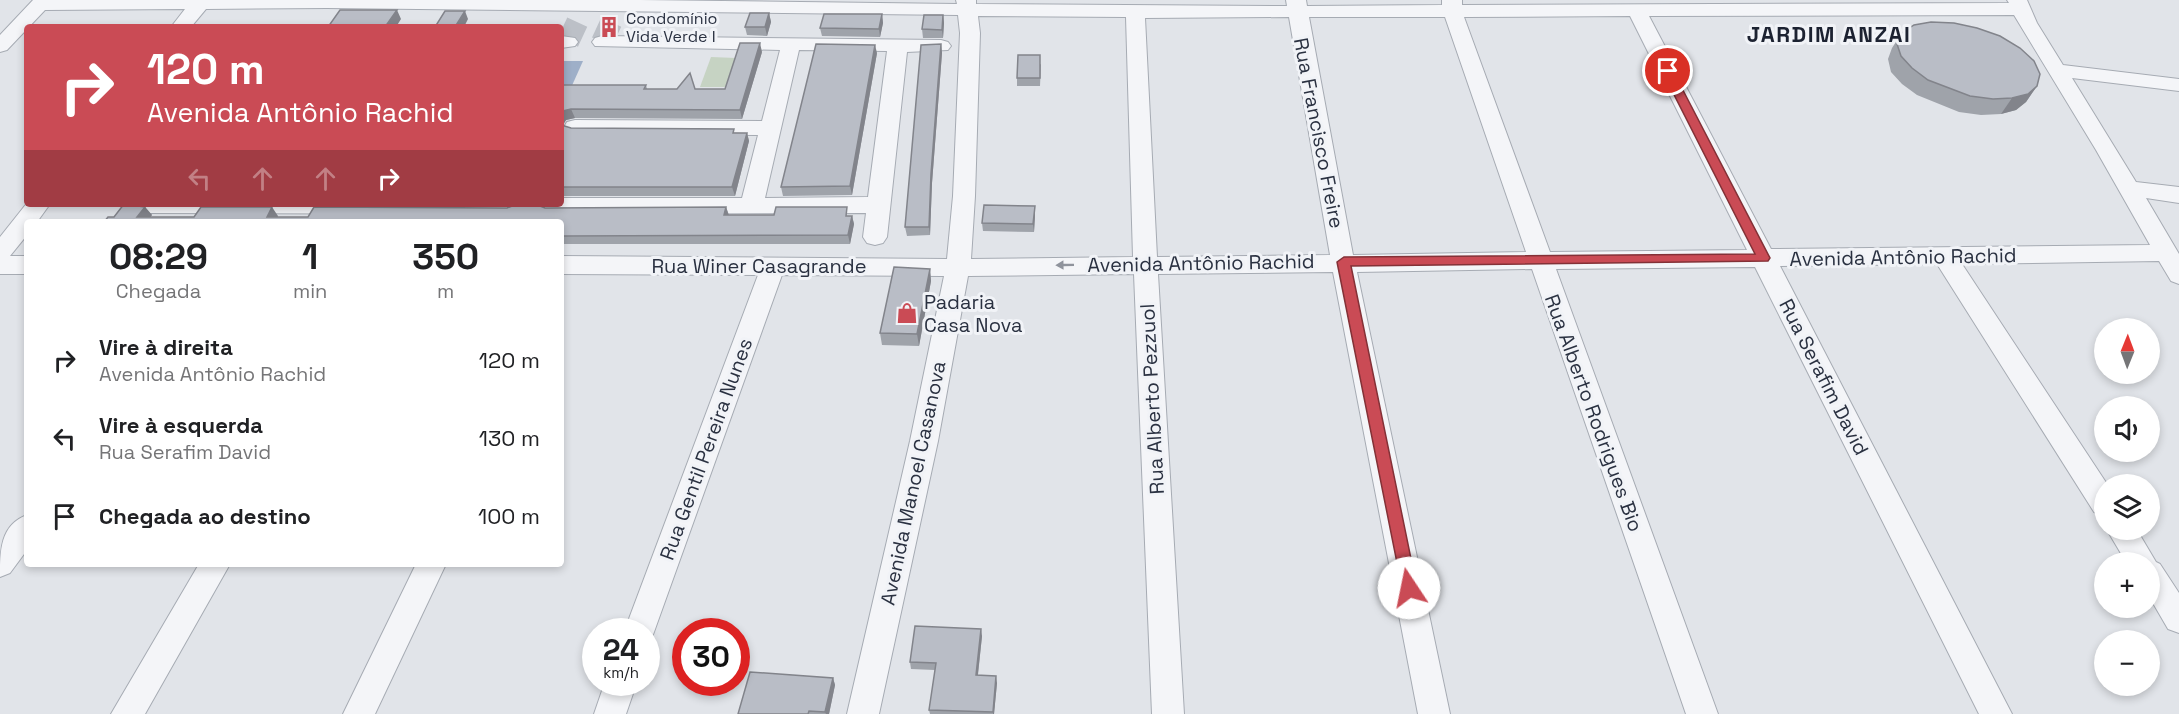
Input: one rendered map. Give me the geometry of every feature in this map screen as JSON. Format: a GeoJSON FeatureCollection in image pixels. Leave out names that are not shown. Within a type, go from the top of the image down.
{"type":"FeatureCollection","features":[{"type":"Feature","properties":{"kind":"street"},"geometry":{"type":"LineString","coordinates":[[0,46],[42,2],[327,2],[616,11],[967,5],[1151,8],[1296,5],[2018,4],[2179,275]]}},
{"type":"Feature","properties":{"kind":"street"},"geometry":{"type":"LineString","coordinates":[[183,24],[200,3]]}},
{"type":"Feature","properties":{"kind":"street","name":"Avenida Manoel Casanova"},"geometry":{"type":"LineString","coordinates":[[863,714],[924,441],[958,268],[967,128],[970,33],[967,5]]}},
{"type":"Feature","properties":{"kind":"street","name":"Rua Francisco Freire"},"geometry":{"type":"LineString","coordinates":[[1296,5],[1344,262],[1434,714]]}},
{"type":"Feature","properties":{"kind":"street","name":"Rua Alberto Rodrigues Bio"},"geometry":{"type":"LineString","coordinates":[[1452,5],[1539,260],[1702,714]]}},
{"type":"Feature","properties":{"kind":"street","name":"Rua Serafim David"},"geometry":{"type":"LineString","coordinates":[[1627,6],[1764,258],[1996,714]]}},
{"type":"Feature","properties":{"kind":"street","name":"Rua Alberto Pezzuol"},"geometry":{"type":"LineString","coordinates":[[1151,8],[1145,264],[1168,714]]}},
{"type":"Feature","properties":{"kind":"street"},"geometry":{"type":"LineString","coordinates":[[602,42],[940,46]]}},
{"type":"Feature","properties":{"kind":"street"},"geometry":{"type":"LineString","coordinates":[[752,205],[791,44]]}},
{"type":"Feature","properties":{"kind":"street"},"geometry":{"type":"LineString","coordinates":[[875,237],[898,46]]}},
{"type":"Feature","properties":{"kind":"street"},"geometry":{"type":"LineString","coordinates":[[2056,70],[2179,86]]}},
{"type":"Feature","properties":{"kind":"street"},"geometry":{"type":"LineString","coordinates":[[575,128],[770,128]]}},
{"type":"Feature","properties":{"kind":"street"},"geometry":{"type":"LineString","coordinates":[[2127,188],[2179,195]]}},
{"type":"Feature","properties":{"kind":"street"},"geometry":{"type":"LineString","coordinates":[[564,206],[879,205]]}},
{"type":"Feature","properties":{"kind":"street"},"geometry":{"type":"LineString","coordinates":[[27,219],[37,207]]}},
{"type":"Feature","properties":{"kind":"street"},"geometry":{"type":"LineString","coordinates":[[0,253],[24,223]]}},
{"type":"Feature","properties":{"kind":"street","name":"Avenida Antônio Rachid"},"geometry":{"type":"LineString","coordinates":[[958,268],[1145,264],[2165,254]]}},
{"type":"Feature","properties":{"kind":"street"},"geometry":{"type":"LineString","coordinates":[[1944,256],[2094,488]]}},
{"type":"Feature","properties":{"kind":"street"},"geometry":{"type":"LineString","coordinates":[[0,265],[24,265]]}},
{"type":"Feature","properties":{"kind":"street","name":"Rua Winer Casagrande"},"geometry":{"type":"LineString","coordinates":[[564,271],[773,266],[958,268]]}},
{"type":"Feature","properties":{"kind":"street","name":"Rua Gentil Pereira Nunes"},"geometry":{"type":"LineString","coordinates":[[644,618],[773,266]]}},
{"type":"Feature","properties":{"kind":"street"},"geometry":{"type":"LineString","coordinates":[[0,564],[24,531]]}},
{"type":"Feature","properties":{"kind":"street"},"geometry":{"type":"LineString","coordinates":[[127,714],[213,567]]}},
{"type":"Feature","properties":{"kind":"street"},"geometry":{"type":"LineString","coordinates":[[359,714],[429,567]]}},
{"type":"Feature","properties":{"kind":"street"},"geometry":{"type":"LineString","coordinates":[[2160,589],[2179,619]]}},
{"type":"Feature","properties":{"kind":"street"},"geometry":{"type":"LineString","coordinates":[[610,714],[616,696]]}},
{"type":"Feature","properties":{"kind":"green space"},"geometry":{"type":"Polygon","coordinates":[[[711,57],[736,58],[726,87],[700,87],[711,57]]]}},
{"type":"Feature","properties":{"kind":"water"},"geometry":{"type":"Polygon","coordinates":[[[564,61],[583,61],[570,90],[564,90],[564,61]]]}},
{"type":"Feature","properties":{"kind":"building"},"geometry":{"type":"Polygon","coordinates":[[[340,10],[397,10],[387,24],[330,24],[340,10]]]}},
{"type":"Feature","properties":{"kind":"building"},"geometry":{"type":"Polygon","coordinates":[[[445,11],[465,11],[457,24],[437,24],[445,11]]]}},
{"type":"Feature","properties":{"kind":"building"},"geometry":{"type":"Polygon","coordinates":[[[750,13],[769,13],[765,27],[745,27],[750,13]]]}},
{"type":"Feature","properties":{"kind":"building"},"geometry":{"type":"Polygon","coordinates":[[[824,14],[882,14],[879,29],[820,28],[824,14]]]}},
{"type":"Feature","properties":{"kind":"building"},"geometry":{"type":"Polygon","coordinates":[[[924,15],[943,15],[942,30],[922,29],[924,15]]]}},
{"type":"Feature","properties":{"kind":"building"},"geometry":{"type":"Polygon","coordinates":[[[1931,22],[1954,23],[1977,28],[2000,36],[2020,48],[2034,61],[2040,74],[2037,86],[2028,94],[1993,99],[1970,96],[1928,80],[1901,56],[1897,44],[1902,33],[1914,25],[1931,22]]]}},
{"type":"Feature","properties":{"kind":"building"},"geometry":{"type":"Polygon","coordinates":[[[740,43],[760,43],[740,110],[564,111],[564,85],[646,85],[644,89],[677,89],[690,73],[695,89],[725,89],[740,43]]]}},
{"type":"Feature","properties":{"kind":"building"},"geometry":{"type":"Polygon","coordinates":[[[816,44],[875,45],[850,186],[781,187],[816,44]]]}},
{"type":"Feature","properties":{"kind":"building"},"geometry":{"type":"Polygon","coordinates":[[[941,44],[929,227],[905,227],[921,45],[941,44]]]}},
{"type":"Feature","properties":{"kind":"building"},"geometry":{"type":"Polygon","coordinates":[[[1018,55],[1040,55],[1040,78],[1017,78],[1018,55]]]}},
{"type":"Feature","properties":{"kind":"building"},"geometry":{"type":"Polygon","coordinates":[[[564,126],[571,128],[734,129],[733,133],[747,133],[732,187],[564,187],[564,126]]]}},
{"type":"Feature","properties":{"kind":"building"},"geometry":{"type":"Polygon","coordinates":[[[984,205],[1035,206],[1033,224],[982,223],[984,205]]]}},
{"type":"Feature","properties":{"kind":"building"},"geometry":{"type":"Polygon","coordinates":[[[122,207],[145,207],[137,217],[194,217],[201,207],[272,207],[267,217],[308,217],[314,207],[726,207],[724,215],[774,215],[776,207],[847,207],[846,216],[852,216],[848,235],[564,236],[564,219],[106,219],[114,217],[122,207]]]}},
{"type":"Feature","properties":{"kind":"building","name":"Padaria Casa Nova"},"geometry":{"type":"Polygon","coordinates":[[[894,267],[930,269],[917,334],[880,333],[894,267]]]}},
{"type":"Feature","properties":{"kind":"building"},"geometry":{"type":"Polygon","coordinates":[[[915,626],[981,629],[976,675],[996,676],[993,712],[929,710],[936,663],[910,662],[915,626]]]}},
{"type":"Feature","properties":{"kind":"building"},"geometry":{"type":"Polygon","coordinates":[[[750,672],[833,678],[825,712],[738,714],[743,696],[750,696],[750,672]]]}},
{"type":"Feature","properties":{"kind":"tunnel"},"geometry":{"type":"LineString","coordinates":[[568,42],[581,14]]}},
{"type":"Feature","properties":{"kind":"tunnel"},"geometry":{"type":"LineString","coordinates":[[602,42],[614,16]]}},
{"type":"Feature","properties":{"kind":"place","name":"Condomínio Vida Verde I"},"geometry":{"type":"Point","coordinates":[609,27]}},
{"type":"Feature","properties":{"kind":"place","name":"Padaria Casa Nova"},"geometry":{"type":"Point","coordinates":[907,313]}},
{"type":"Feature","properties":{"kind":"district","name":"JARDIM ANZAI"},"geometry":{"type":"Point","coordinates":[1829,34]}},
{"type":"Feature","properties":{"kind":"route"},"geometry":{"type":"LineString","coordinates":[[1409,588],[1344,262],[1764,258],[1668,71]]}}]}
